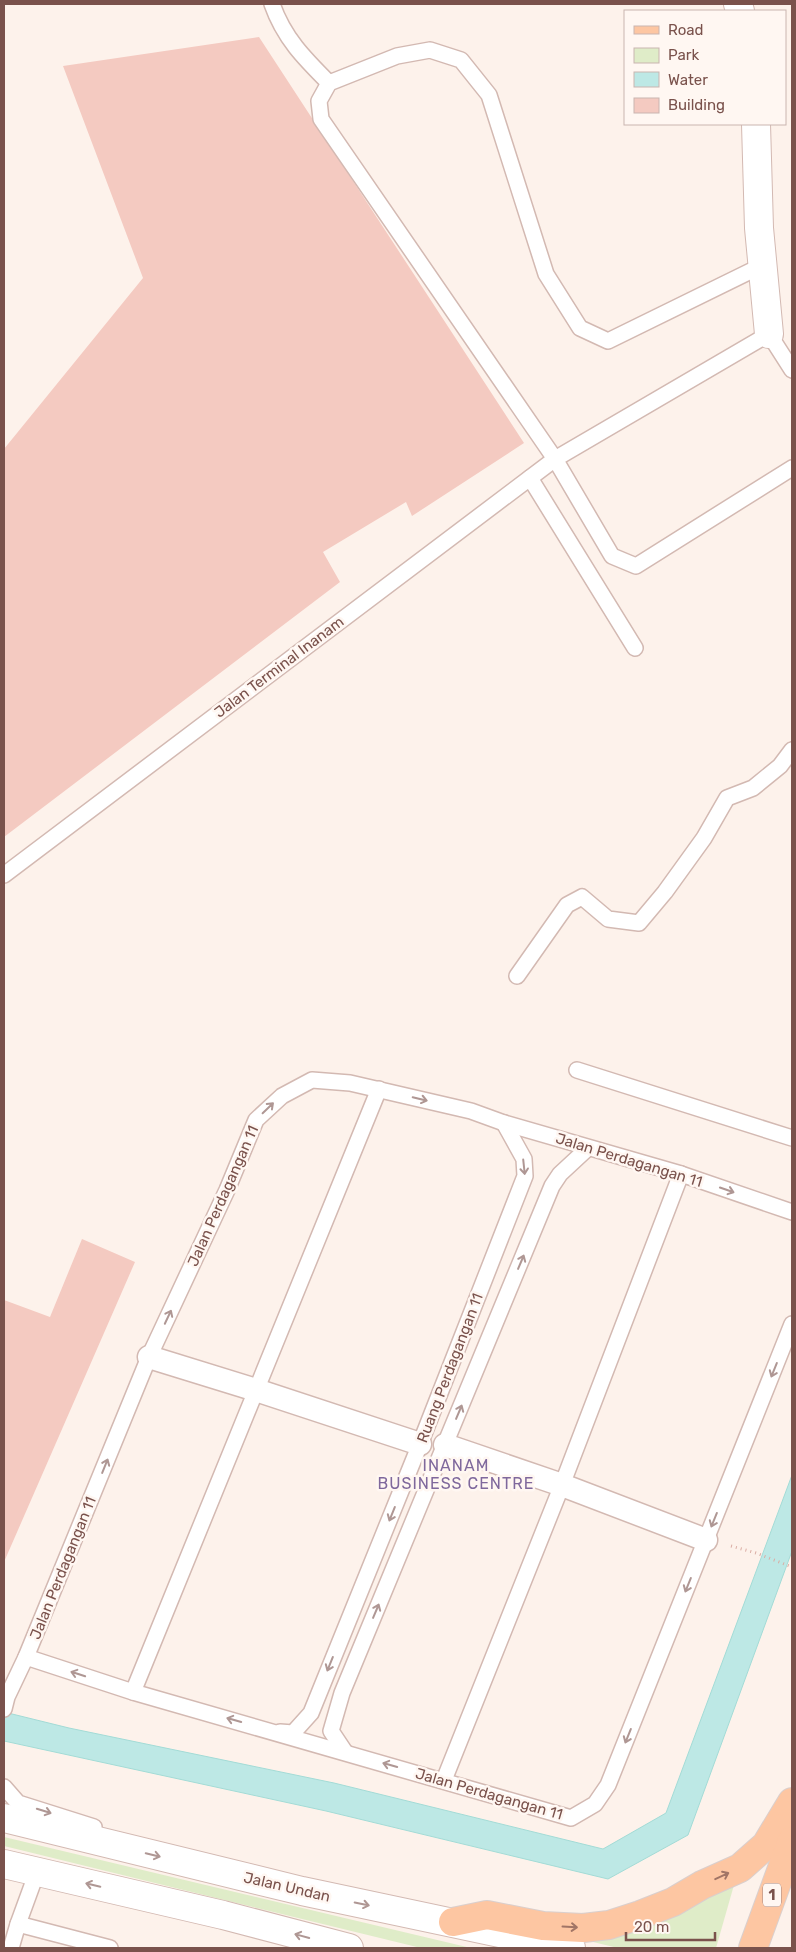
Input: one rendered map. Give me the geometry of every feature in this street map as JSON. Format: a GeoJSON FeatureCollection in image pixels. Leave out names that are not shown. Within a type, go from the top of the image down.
{"type":"FeatureCollection","features":[{"type":"Feature","properties":{"kind":"main road"},"geometry":{"type":"LineString","coordinates":[[453,1922],[487,1916],[543,1926],[583,1928],[610,1925],[640,1916],[673,1902],[740,1868],[766,1845],[792,1802]]}},
{"type":"Feature","properties":{"kind":"main road","name":"1"},"geometry":{"type":"LineString","coordinates":[[753,1948],[792,1841]]}},
{"type":"Feature","properties":{"kind":"street"},"geometry":{"type":"LineString","coordinates":[[756,125],[759,228],[770,334]]}},
{"type":"Feature","properties":{"kind":"street"},"geometry":{"type":"LineString","coordinates":[[149,1357],[420,1444]]}},
{"type":"Feature","properties":{"kind":"street"},"geometry":{"type":"LineString","coordinates":[[445,1445],[562,1485],[706,1540]]}},
{"type":"Feature","properties":{"kind":"street","name":"Jalan Undan"},"geometry":{"type":"LineString","coordinates":[[4,1818],[302,1891],[571,1948]]}},
{"type":"Feature","properties":{"kind":"street"},"geometry":{"type":"LineString","coordinates":[[4,1864],[223,1915],[349,1948]]}},
{"type":"Feature","properties":{"kind":"lane"},"geometry":{"type":"LineString","coordinates":[[272,4],[278,22],[299,54],[329,83]]}},
{"type":"Feature","properties":{"kind":"lane"},"geometry":{"type":"LineString","coordinates":[[763,265],[608,341],[580,328],[546,274],[489,95],[461,60],[430,50],[397,56],[329,83],[319,101],[321,118],[555,459],[612,556],[636,566],[792,468]]}},
{"type":"Feature","properties":{"kind":"lane"},"geometry":{"type":"LineString","coordinates":[[770,334],[792,370]]}},
{"type":"Feature","properties":{"kind":"lane","name":"Jalan Terminal Inanam"},"geometry":{"type":"LineString","coordinates":[[4,875],[555,459],[770,334]]}},
{"type":"Feature","properties":{"kind":"lane"},"geometry":{"type":"LineString","coordinates":[[530,478],[635,648]]}},
{"type":"Feature","properties":{"kind":"lane"},"geometry":{"type":"LineString","coordinates":[[517,976],[566,905],[582,897],[608,919],[639,922],[665,892],[704,838],[727,798],[753,788],[780,766],[792,750]]}},
{"type":"Feature","properties":{"kind":"lane"},"geometry":{"type":"LineString","coordinates":[[578,1070],[792,1138]]}},
{"type":"Feature","properties":{"kind":"lane","name":"Jalan Perdagangan 11"},"geometry":{"type":"LineString","coordinates":[[5,1702],[26,1657],[149,1357],[227,1190],[256,1120],[282,1096],[312,1080],[350,1083],[379,1089],[471,1111],[504,1123],[681,1174],[792,1212]]}},
{"type":"Feature","properties":{"kind":"lane"},"geometry":{"type":"LineString","coordinates":[[133,1692],[379,1089]]}},
{"type":"Feature","properties":{"kind":"lane","name":"Ruang Perdagangan 11"},"geometry":{"type":"LineString","coordinates":[[276,1732],[293,1733],[310,1713],[420,1444],[526,1176],[524,1159],[504,1123]]}},
{"type":"Feature","properties":{"kind":"lane","name":"Ruang Perdagangan 11"},"geometry":{"type":"LineString","coordinates":[[345,1752],[331,1731],[342,1692],[552,1186],[560,1174],[588,1148]]}},
{"type":"Feature","properties":{"kind":"lane"},"geometry":{"type":"LineString","coordinates":[[444,1780],[562,1485],[681,1174]]}},
{"type":"Feature","properties":{"kind":"lane","name":"Jalan Perdagangan 11"},"geometry":{"type":"LineString","coordinates":[[26,1657],[133,1692],[571,1818],[595,1804],[608,1786],[792,1324]]}},
{"type":"Feature","properties":{"kind":"lane"},"geometry":{"type":"LineString","coordinates":[[4,1787],[18,1803],[97,1828],[114,1845]]}},
{"type":"Feature","properties":{"kind":"lane"},"geometry":{"type":"LineString","coordinates":[[12,1948],[18,1924],[37,1872]]}},
{"type":"Feature","properties":{"kind":"lane"},"geometry":{"type":"LineString","coordinates":[[18,1924],[110,1948]]}},
{"type":"Feature","properties":{"kind":"path"},"geometry":{"type":"LineString","coordinates":[[756,1553],[792,1567]]}},
{"type":"Feature","properties":{"kind":"green space"},"geometry":{"type":"Polygon","coordinates":[[[4,1837],[471,1948],[421,1948],[4,1846],[4,1837]]]}},
{"type":"Feature","properties":{"kind":"green space"},"geometry":{"type":"Polygon","coordinates":[[[736,1878],[716,1948],[618,1948],[593,1942],[595,1935],[736,1878]]]}},
{"type":"Feature","properties":{"kind":"water"},"geometry":{"type":"Polygon","coordinates":[[[792,1475],[792,1551],[688,1835],[608,1879],[326,1811],[4,1741],[4,1712],[69,1728],[334,1783],[603,1849],[666,1813],[792,1475]]]}},
{"type":"Feature","properties":{"kind":"building"},"geometry":{"type":"Polygon","coordinates":[[[259,37],[524,443],[412,516],[406,502],[323,552],[340,582],[4,837],[4,449],[143,278],[63,66],[259,37]]]}},
{"type":"Feature","properties":{"kind":"building"},"geometry":{"type":"Polygon","coordinates":[[[82,1239],[135,1262],[4,1562],[4,1300],[50,1317],[82,1239]]]}},
{"type":"Feature","properties":{"kind":"district","name":"INANAM BUSINESS CENTRE"},"geometry":{"type":"Point","coordinates":[456,1474]}}]}
